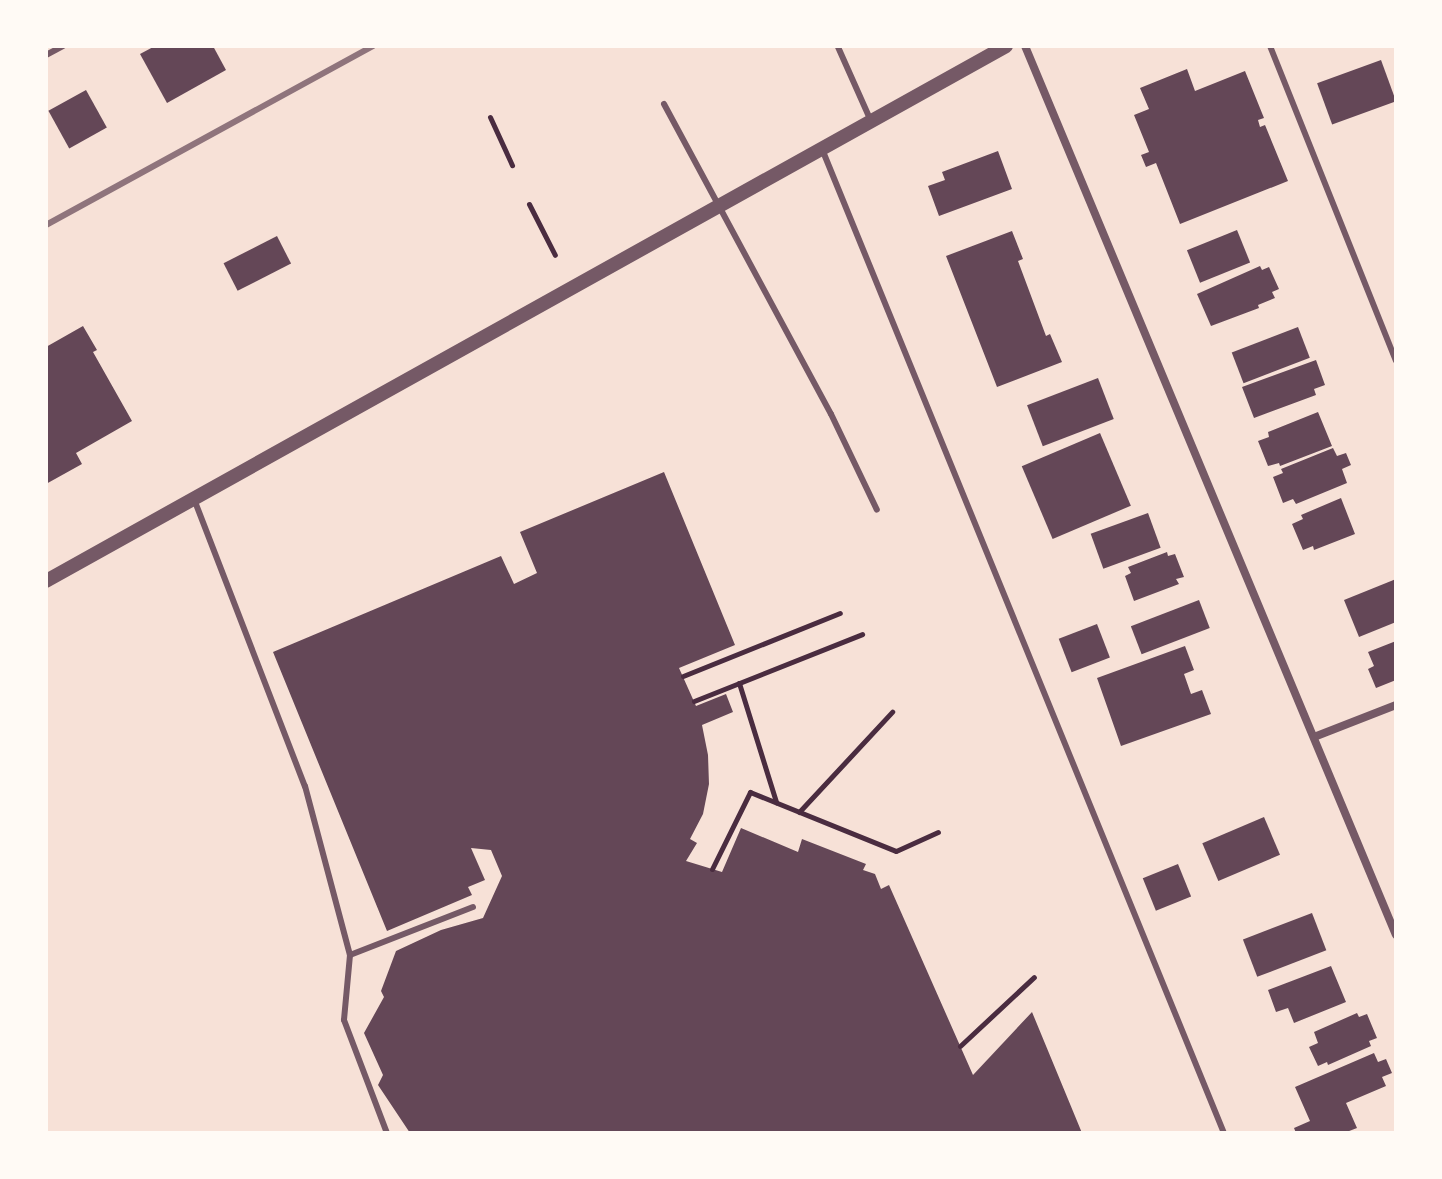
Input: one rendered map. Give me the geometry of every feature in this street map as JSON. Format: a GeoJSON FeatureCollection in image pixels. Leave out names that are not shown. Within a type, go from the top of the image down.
{"type":"FeatureCollection","features":[{"type":"Feature","properties":{"kind":"street"},"geometry":{"type":"LineString","coordinates":[[46,581],[1006,46]]}},
{"type":"Feature","properties":{"kind":"street"},"geometry":{"type":"LineString","coordinates":[[1025,46],[1396,935]]}},
{"type":"Feature","properties":{"kind":"street"},"geometry":{"type":"LineString","coordinates":[[1314,737],[1396,705]]}},
{"type":"Feature","properties":{"kind":"lane"},"geometry":{"type":"LineString","coordinates":[[46,55],[63,46]]}},
{"type":"Feature","properties":{"kind":"lane"},"geometry":{"type":"LineString","coordinates":[[1270,46],[1396,361]]}},
{"type":"Feature","properties":{"kind":"lane"},"geometry":{"type":"LineString","coordinates":[[838,47],[871,121]]}},
{"type":"Feature","properties":{"kind":"lane"},"geometry":{"type":"LineString","coordinates":[[664,104],[831,414],[877,510]]}},
{"type":"Feature","properties":{"kind":"lane"},"geometry":{"type":"LineString","coordinates":[[822,149],[1224,1133]]}},
{"type":"Feature","properties":{"kind":"lane"},"geometry":{"type":"LineString","coordinates":[[194,499],[305,786],[350,955],[344,1020],[387,1133]]}},
{"type":"Feature","properties":{"kind":"lane"},"geometry":{"type":"LineString","coordinates":[[350,955],[473,907]]}},
{"type":"Feature","properties":{"kind":"path"},"geometry":{"type":"LineString","coordinates":[[490,117],[512,165]]}},
{"type":"Feature","properties":{"kind":"path"},"geometry":{"type":"LineString","coordinates":[[529,204],[555,255]]}},
{"type":"Feature","properties":{"kind":"path"},"geometry":{"type":"LineString","coordinates":[[683,676],[840,613]]}},
{"type":"Feature","properties":{"kind":"path"},"geometry":{"type":"LineString","coordinates":[[694,701],[862,634]]}},
{"type":"Feature","properties":{"kind":"path"},"geometry":{"type":"LineString","coordinates":[[739,683],[776,802]]}},
{"type":"Feature","properties":{"kind":"path"},"geometry":{"type":"LineString","coordinates":[[799,812],[892,712]]}},
{"type":"Feature","properties":{"kind":"path"},"geometry":{"type":"LineString","coordinates":[[712,869],[750,792],[896,851],[938,832]]}},
{"type":"Feature","properties":{"kind":"path"},"geometry":{"type":"LineString","coordinates":[[960,1046],[1034,977]]}},
{"type":"Feature","properties":{"kind":"building"},"geometry":{"type":"Polygon","coordinates":[[[155,46],[213,46],[226,70],[167,103],[140,54],[155,46]]]}},
{"type":"Feature","properties":{"kind":"building"},"geometry":{"type":"Polygon","coordinates":[[[1381,60],[1396,101],[1332,125],[1317,83],[1381,60]]]}},
{"type":"Feature","properties":{"kind":"building"},"geometry":{"type":"Polygon","coordinates":[[[1187,69],[1195,91],[1245,71],[1264,118],[1258,120],[1260,127],[1265,125],[1288,181],[1180,224],[1156,163],[1146,167],[1141,155],[1149,152],[1134,115],[1149,109],[1140,88],[1187,69]]]}},
{"type":"Feature","properties":{"kind":"building"},"geometry":{"type":"Polygon","coordinates":[[[86,90],[107,128],[69,148],[48,111],[86,90]]]}},
{"type":"Feature","properties":{"kind":"building"},"geometry":{"type":"Polygon","coordinates":[[[998,151],[1012,189],[939,216],[928,186],[945,180],[942,172],[998,151]]]}},
{"type":"Feature","properties":{"kind":"building"},"geometry":{"type":"Polygon","coordinates":[[[1237,230],[1250,262],[1200,283],[1187,250],[1237,230]]]}},
{"type":"Feature","properties":{"kind":"building"},"geometry":{"type":"Polygon","coordinates":[[[1012,231],[1023,259],[1018,261],[1046,336],[1050,334],[1062,362],[997,387],[946,256],[1012,231]]]}},
{"type":"Feature","properties":{"kind":"building"},"geometry":{"type":"Polygon","coordinates":[[[277,236],[291,264],[238,291],[224,263],[277,236]]]}},
{"type":"Feature","properties":{"kind":"building"},"geometry":{"type":"Polygon","coordinates":[[[1260,266],[1262,270],[1269,267],[1279,289],[1272,292],[1275,298],[1258,305],[1259,308],[1211,326],[1197,294],[1260,266]]]}},
{"type":"Feature","properties":{"kind":"building"},"geometry":{"type":"Polygon","coordinates":[[[83,326],[97,350],[93,352],[132,421],[76,453],[82,464],[46,484],[46,347],[83,326]]]}},
{"type":"Feature","properties":{"kind":"building"},"geometry":{"type":"Polygon","coordinates":[[[1298,327],[1310,358],[1244,383],[1232,352],[1298,327]]]}},
{"type":"Feature","properties":{"kind":"building"},"geometry":{"type":"Polygon","coordinates":[[[1316,360],[1325,385],[1314,389],[1316,395],[1254,418],[1242,387],[1316,360]]]}},
{"type":"Feature","properties":{"kind":"building"},"geometry":{"type":"Polygon","coordinates":[[[1098,378],[1114,419],[1043,446],[1027,405],[1098,378]]]}},
{"type":"Feature","properties":{"kind":"building"},"geometry":{"type":"Polygon","coordinates":[[[1318,412],[1332,446],[1280,466],[1279,463],[1268,466],[1258,441],[1269,437],[1268,432],[1318,412]]]}},
{"type":"Feature","properties":{"kind":"building"},"geometry":{"type":"Polygon","coordinates":[[[1100,433],[1131,506],[1053,539],[1022,466],[1100,433]]]}},
{"type":"Feature","properties":{"kind":"building"},"geometry":{"type":"Polygon","coordinates":[[[1333,448],[1337,456],[1346,453],[1351,465],[1342,469],[1347,483],[1296,504],[1293,499],[1283,503],[1273,477],[1283,473],[1281,469],[1333,448]]]}},
{"type":"Feature","properties":{"kind":"building"},"geometry":{"type":"Polygon","coordinates":[[[664,472],[735,645],[679,668],[696,706],[726,694],[733,712],[702,725],[708,755],[709,784],[703,814],[690,839],[697,843],[686,861],[722,872],[741,828],[798,852],[802,839],[866,864],[863,870],[875,874],[881,889],[889,885],[973,1075],[1032,1012],[1082,1133],[410,1133],[378,1085],[383,1075],[364,1033],[384,997],[381,991],[396,951],[441,930],[483,918],[502,876],[491,850],[471,848],[485,880],[468,887],[472,895],[387,931],[273,652],[501,556],[514,584],[537,573],[520,532],[664,472]]]}},
{"type":"Feature","properties":{"kind":"building"},"geometry":{"type":"Polygon","coordinates":[[[1341,498],[1355,534],[1314,550],[1313,546],[1303,550],[1292,524],[1303,519],[1301,515],[1341,498]]]}},
{"type":"Feature","properties":{"kind":"building"},"geometry":{"type":"Polygon","coordinates":[[[1148,513],[1161,548],[1103,569],[1091,534],[1148,513]]]}},
{"type":"Feature","properties":{"kind":"building"},"geometry":{"type":"Polygon","coordinates":[[[1167,552],[1168,556],[1175,554],[1184,577],[1176,579],[1179,584],[1134,601],[1125,576],[1131,573],[1128,567],[1167,552]]]}},
{"type":"Feature","properties":{"kind":"building"},"geometry":{"type":"Polygon","coordinates":[[[1396,579],[1396,622],[1359,637],[1344,600],[1396,579]]]}},
{"type":"Feature","properties":{"kind":"building"},"geometry":{"type":"Polygon","coordinates":[[[1199,600],[1210,628],[1142,654],[1131,626],[1199,600]]]}},
{"type":"Feature","properties":{"kind":"building"},"geometry":{"type":"Polygon","coordinates":[[[1097,624],[1110,658],[1072,672],[1059,639],[1097,624]]]}},
{"type":"Feature","properties":{"kind":"building"},"geometry":{"type":"Polygon","coordinates":[[[1396,641],[1396,680],[1376,688],[1368,669],[1374,666],[1368,652],[1396,641]]]}},
{"type":"Feature","properties":{"kind":"building"},"geometry":{"type":"Polygon","coordinates":[[[1185,646],[1194,670],[1184,674],[1191,694],[1202,690],[1211,714],[1121,746],[1097,678],[1185,646]]]}},
{"type":"Feature","properties":{"kind":"building"},"geometry":{"type":"Polygon","coordinates":[[[1264,817],[1280,855],[1218,881],[1202,843],[1264,817]]]}},
{"type":"Feature","properties":{"kind":"building"},"geometry":{"type":"Polygon","coordinates":[[[1178,864],[1191,896],[1156,911],[1143,878],[1178,864]]]}},
{"type":"Feature","properties":{"kind":"building"},"geometry":{"type":"Polygon","coordinates":[[[1312,913],[1326,950],[1257,977],[1243,940],[1312,913]]]}},
{"type":"Feature","properties":{"kind":"building"},"geometry":{"type":"Polygon","coordinates":[[[1331,966],[1346,1002],[1294,1023],[1288,1008],[1276,1012],[1268,990],[1331,966]]]}},
{"type":"Feature","properties":{"kind":"building"},"geometry":{"type":"Polygon","coordinates":[[[1357,1013],[1359,1017],[1367,1014],[1377,1038],[1369,1041],[1371,1046],[1328,1065],[1327,1062],[1318,1066],[1309,1047],[1318,1043],[1314,1032],[1357,1013]]]}},
{"type":"Feature","properties":{"kind":"building"},"geometry":{"type":"Polygon","coordinates":[[[1374,1053],[1378,1062],[1386,1059],[1392,1073],[1382,1077],[1386,1086],[1346,1103],[1357,1128],[1344,1133],[1296,1133],[1294,1128],[1310,1121],[1295,1087],[1374,1053]]]}},
{"type":"Feature","properties":{"kind":"railway"},"geometry":{"type":"LineString","coordinates":[[46,225],[373,46]]}}]}
